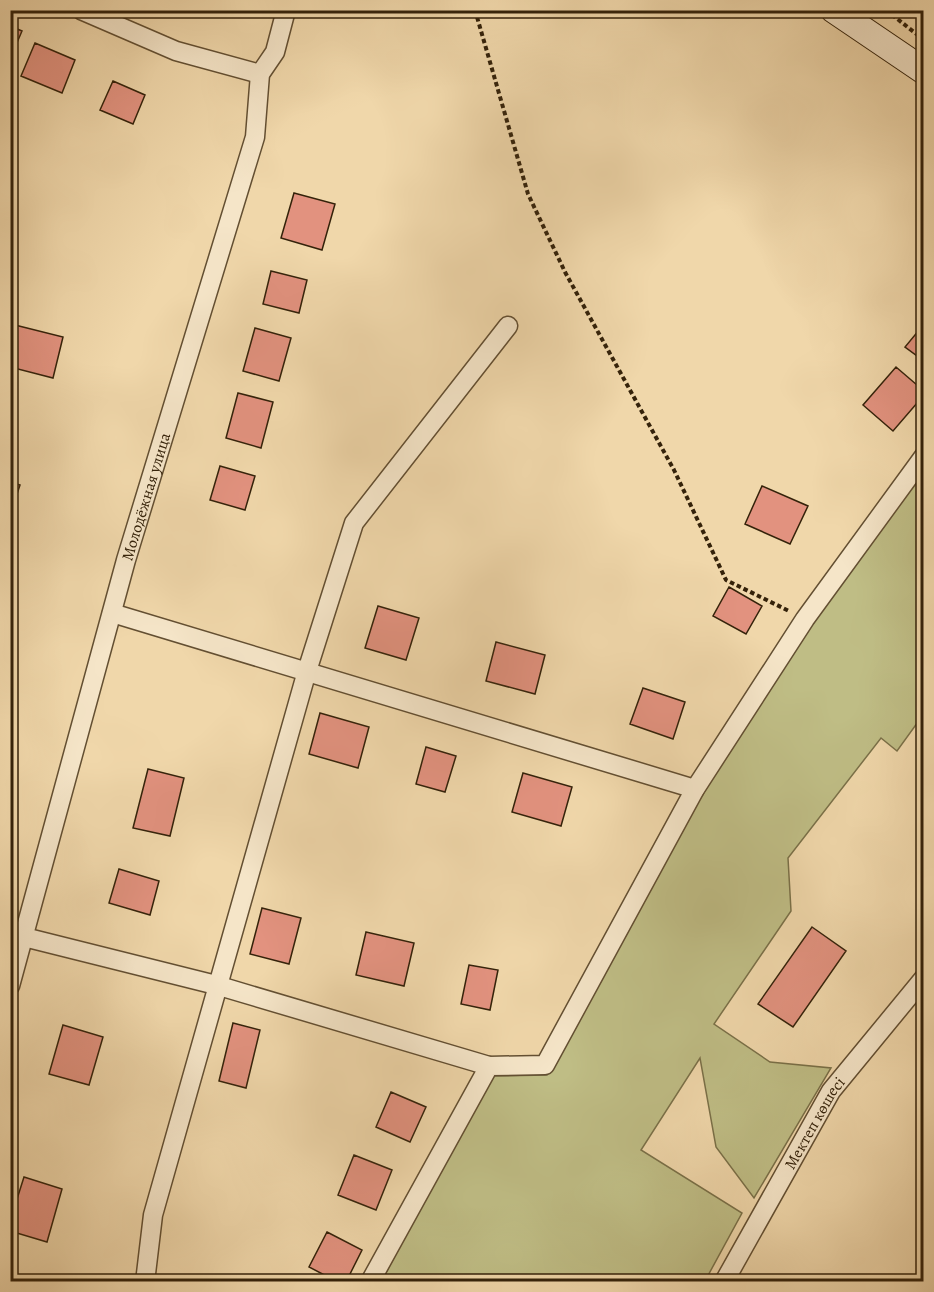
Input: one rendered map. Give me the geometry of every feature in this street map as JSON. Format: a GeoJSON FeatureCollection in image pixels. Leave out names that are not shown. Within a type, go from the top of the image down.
{"type":"FeatureCollection","features":[{"type":"Feature","properties":{"kind":"street"},"geometry":{"type":"LineString","coordinates":[[81,10],[176,51],[260,74]]}},
{"type":"Feature","properties":{"kind":"street","name":"Молодёжная улица"},"geometry":{"type":"LineString","coordinates":[[10,986],[112,613],[187,354],[255,137],[260,74],[275,52],[286,10]]}},
{"type":"Feature","properties":{"kind":"street"},"geometry":{"type":"LineString","coordinates":[[834,10],[924,71]]}},
{"type":"Feature","properties":{"kind":"street"},"geometry":{"type":"LineString","coordinates":[[145,1281],[153,1215],[216,986],[307,670],[354,522],[508,326]]}},
{"type":"Feature","properties":{"kind":"street"},"geometry":{"type":"LineString","coordinates":[[24,937],[216,986],[489,1066],[545,1065],[695,789],[805,619],[924,456]]}},
{"type":"Feature","properties":{"kind":"street"},"geometry":{"type":"LineString","coordinates":[[112,613],[695,789]]}},
{"type":"Feature","properties":{"kind":"street","name":"Мектеп көшесі"},"geometry":{"type":"LineString","coordinates":[[724,1281],[831,1091],[924,978]]}},
{"type":"Feature","properties":{"kind":"street"},"geometry":{"type":"LineString","coordinates":[[370,1281],[489,1066]]}},
{"type":"Feature","properties":{"kind":"path"},"geometry":{"type":"LineString","coordinates":[[474,10],[528,194],[565,272],[674,470],[726,580],[805,619]]}},
{"type":"Feature","properties":{"kind":"path"},"geometry":{"type":"LineString","coordinates":[[885,10],[924,40]]}},
{"type":"Feature","properties":{"kind":"shaded area"},"geometry":{"type":"Polygon","coordinates":[[[923,466],[923,715],[897,751],[881,738],[788,858],[791,911],[714,1024],[770,1062],[831,1068],[754,1198],[716,1147],[700,1058],[641,1150],[742,1213],[705,1281],[381,1282],[466,1120],[493,1076],[547,1075],[700,795],[805,619],[923,466]]]}},
{"type":"Feature","properties":{"kind":"building"},"geometry":{"type":"Polygon","coordinates":[[[10,26],[22,31],[10,59],[10,26]]]}},
{"type":"Feature","properties":{"kind":"building"},"geometry":{"type":"Polygon","coordinates":[[[35,43],[75,60],[62,93],[21,76],[35,43]]]}},
{"type":"Feature","properties":{"kind":"building"},"geometry":{"type":"Polygon","coordinates":[[[113,81],[145,95],[133,124],[100,110],[113,81]]]}},
{"type":"Feature","properties":{"kind":"building"},"geometry":{"type":"Polygon","coordinates":[[[294,193],[335,204],[322,250],[281,238],[294,193]]]}},
{"type":"Feature","properties":{"kind":"building"},"geometry":{"type":"Polygon","coordinates":[[[271,271],[307,280],[299,313],[263,304],[271,271]]]}},
{"type":"Feature","properties":{"kind":"building"},"geometry":{"type":"Polygon","coordinates":[[[11,324],[63,337],[53,378],[10,367],[11,324]]]}},
{"type":"Feature","properties":{"kind":"building"},"geometry":{"type":"Polygon","coordinates":[[[924,324],[924,361],[905,347],[924,324]]]}},
{"type":"Feature","properties":{"kind":"building"},"geometry":{"type":"Polygon","coordinates":[[[255,328],[291,338],[279,381],[243,371],[255,328]]]}},
{"type":"Feature","properties":{"kind":"building"},"geometry":{"type":"Polygon","coordinates":[[[896,367],[924,391],[924,395],[893,431],[863,405],[896,367]]]}},
{"type":"Feature","properties":{"kind":"building"},"geometry":{"type":"Polygon","coordinates":[[[238,393],[273,402],[261,448],[226,438],[238,393]]]}},
{"type":"Feature","properties":{"kind":"building"},"geometry":{"type":"Polygon","coordinates":[[[220,466],[255,476],[245,510],[210,500],[220,466]]]}},
{"type":"Feature","properties":{"kind":"building"},"geometry":{"type":"Polygon","coordinates":[[[10,482],[20,485],[10,515],[10,482]]]}},
{"type":"Feature","properties":{"kind":"building"},"geometry":{"type":"Polygon","coordinates":[[[762,486],[808,506],[790,544],[745,524],[762,486]]]}},
{"type":"Feature","properties":{"kind":"building"},"geometry":{"type":"Polygon","coordinates":[[[729,587],[762,606],[746,634],[713,616],[729,587]]]}},
{"type":"Feature","properties":{"kind":"building"},"geometry":{"type":"Polygon","coordinates":[[[378,606],[419,618],[406,660],[365,648],[378,606]]]}},
{"type":"Feature","properties":{"kind":"building"},"geometry":{"type":"Polygon","coordinates":[[[496,642],[545,655],[535,694],[486,681],[496,642]]]}},
{"type":"Feature","properties":{"kind":"building"},"geometry":{"type":"Polygon","coordinates":[[[643,688],[685,702],[673,739],[630,724],[643,688]]]}},
{"type":"Feature","properties":{"kind":"building"},"geometry":{"type":"Polygon","coordinates":[[[320,713],[369,727],[358,768],[309,754],[320,713]]]}},
{"type":"Feature","properties":{"kind":"building"},"geometry":{"type":"Polygon","coordinates":[[[426,747],[456,756],[445,792],[416,784],[426,747]]]}},
{"type":"Feature","properties":{"kind":"building"},"geometry":{"type":"Polygon","coordinates":[[[148,769],[184,778],[170,836],[133,828],[148,769]]]}},
{"type":"Feature","properties":{"kind":"building"},"geometry":{"type":"Polygon","coordinates":[[[523,773],[572,787],[561,826],[512,812],[523,773]]]}},
{"type":"Feature","properties":{"kind":"building"},"geometry":{"type":"Polygon","coordinates":[[[119,869],[159,881],[150,915],[109,903],[119,869]]]}},
{"type":"Feature","properties":{"kind":"building"},"geometry":{"type":"Polygon","coordinates":[[[262,908],[301,918],[289,964],[250,954],[262,908]]]}},
{"type":"Feature","properties":{"kind":"building"},"geometry":{"type":"Polygon","coordinates":[[[812,927],[846,951],[793,1027],[758,1004],[812,927]]]}},
{"type":"Feature","properties":{"kind":"building"},"geometry":{"type":"Polygon","coordinates":[[[366,932],[414,943],[404,986],[356,975],[366,932]]]}},
{"type":"Feature","properties":{"kind":"building"},"geometry":{"type":"Polygon","coordinates":[[[469,965],[498,970],[490,1010],[461,1004],[469,965]]]}},
{"type":"Feature","properties":{"kind":"building"},"geometry":{"type":"Polygon","coordinates":[[[233,1023],[260,1030],[246,1088],[219,1081],[233,1023]]]}},
{"type":"Feature","properties":{"kind":"building"},"geometry":{"type":"Polygon","coordinates":[[[63,1025],[103,1037],[89,1085],[49,1074],[63,1025]]]}},
{"type":"Feature","properties":{"kind":"building"},"geometry":{"type":"Polygon","coordinates":[[[391,1092],[426,1107],[410,1142],[376,1127],[391,1092]]]}},
{"type":"Feature","properties":{"kind":"building"},"geometry":{"type":"Polygon","coordinates":[[[354,1155],[392,1170],[376,1210],[338,1195],[354,1155]]]}},
{"type":"Feature","properties":{"kind":"building"},"geometry":{"type":"Polygon","coordinates":[[[24,1177],[62,1189],[47,1242],[10,1231],[10,1221],[24,1177]]]}},
{"type":"Feature","properties":{"kind":"building"},"geometry":{"type":"Polygon","coordinates":[[[327,1232],[362,1250],[346,1282],[338,1282],[309,1267],[327,1232]]]}}]}
